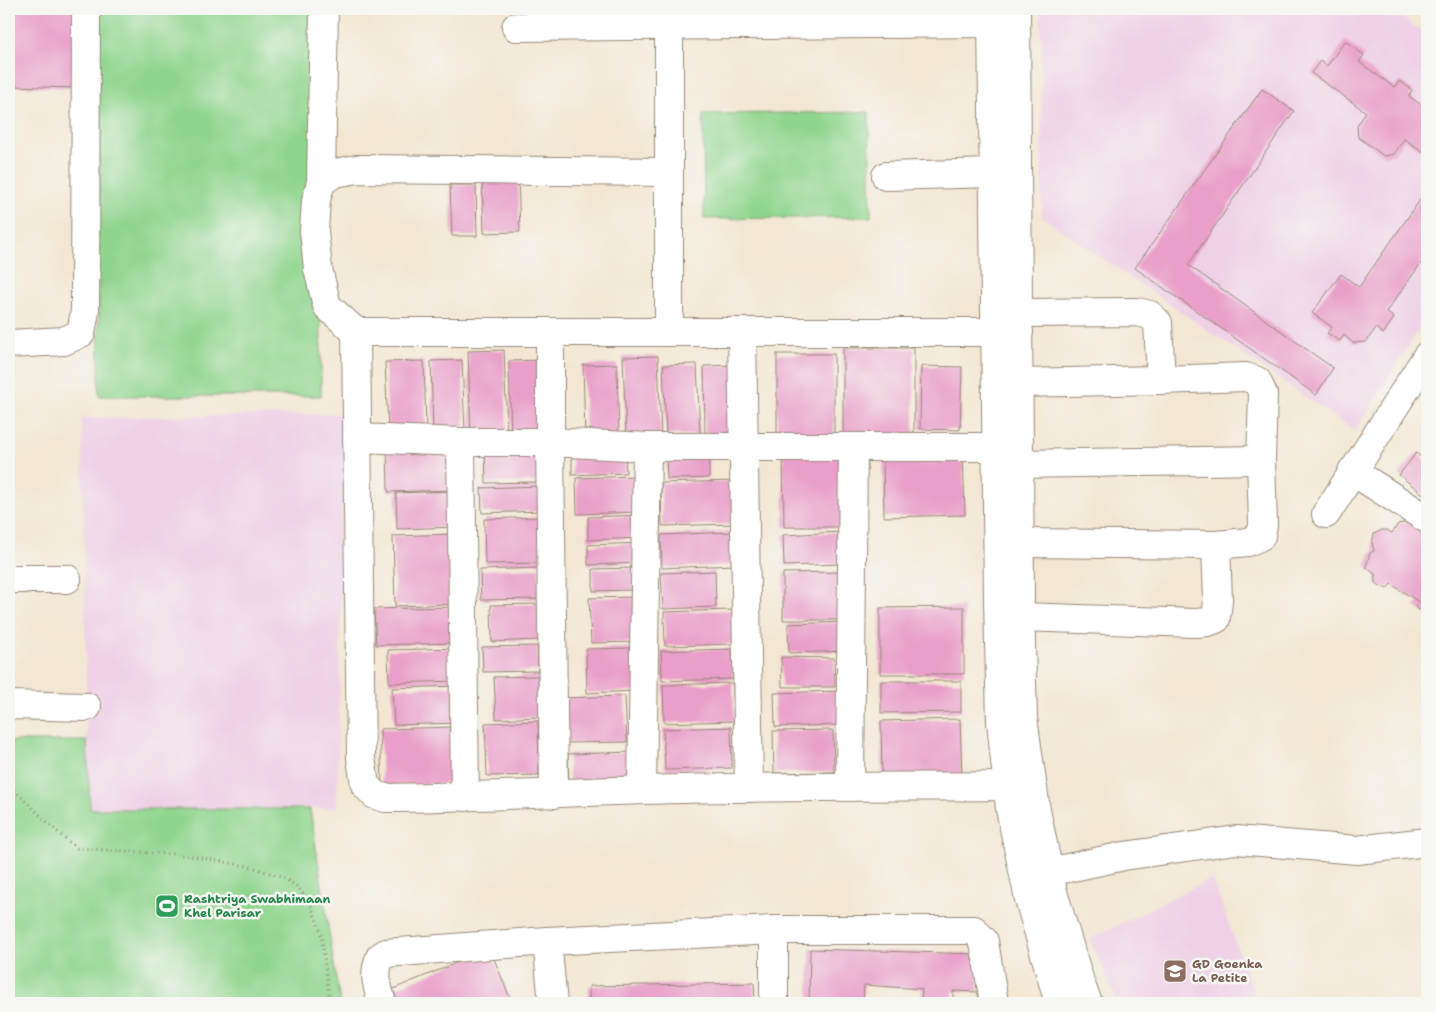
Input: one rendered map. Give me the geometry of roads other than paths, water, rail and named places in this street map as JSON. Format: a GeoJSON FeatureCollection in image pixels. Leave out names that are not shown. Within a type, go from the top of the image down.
{"type":"FeatureCollection","features":[{"type":"Feature","properties":{"kind":"street"},"geometry":{"type":"LineString","coordinates":[[9,344],[64,341],[82,333],[85,312],[86,9]]}},
{"type":"Feature","properties":{"kind":"street"},"geometry":{"type":"LineString","coordinates":[[324,9],[321,182],[316,200],[314,231],[318,269],[327,306],[356,332],[742,332],[1011,326],[1137,312],[1150,315],[1158,323],[1161,380]]}},
{"type":"Feature","properties":{"kind":"street"},"geometry":{"type":"LineString","coordinates":[[1016,9],[1011,326],[996,447],[1001,722],[1010,810],[1036,873],[1053,892],[1088,1003]]}},
{"type":"Feature","properties":{"kind":"street"},"geometry":{"type":"LineString","coordinates":[[516,27],[669,17],[993,16],[994,173],[1019,383],[1023,718],[1036,810],[1036,873],[1029,899],[1059,1003]]}},
{"type":"Feature","properties":{"kind":"street"},"geometry":{"type":"LineString","coordinates":[[669,17],[669,332]]}},
{"type":"Feature","properties":{"kind":"street"},"geometry":{"type":"LineString","coordinates":[[321,182],[335,172],[357,169],[669,172]]}},
{"type":"Feature","properties":{"kind":"street"},"geometry":{"type":"LineString","coordinates":[[886,176],[994,173]]}},
{"type":"Feature","properties":{"kind":"street"},"geometry":{"type":"LineString","coordinates":[[356,332],[361,758],[365,785],[376,795],[385,798],[465,798],[642,790],[1007,786]]}},
{"type":"Feature","properties":{"kind":"street"},"geometry":{"type":"LineString","coordinates":[[550,332],[554,794]]}},
{"type":"Feature","properties":{"kind":"street"},"geometry":{"type":"LineString","coordinates":[[742,332],[749,788]]}},
{"type":"Feature","properties":{"kind":"street"},"geometry":{"type":"LineString","coordinates":[[1326,514],[1427,356]]}},
{"type":"Feature","properties":{"kind":"street"},"geometry":{"type":"LineString","coordinates":[[1019,383],[1246,377],[1257,381],[1263,394],[1261,460],[1263,525],[1261,536],[1248,542],[1216,545],[1020,542]]}},
{"type":"Feature","properties":{"kind":"street"},"geometry":{"type":"LineString","coordinates":[[357,438],[461,442],[550,442],[647,447],[996,447]]}},
{"type":"Feature","properties":{"kind":"street"},"geometry":{"type":"LineString","coordinates":[[461,442],[465,798]]}},
{"type":"Feature","properties":{"kind":"street"},"geometry":{"type":"LineString","coordinates":[[642,790],[647,447]]}},
{"type":"Feature","properties":{"kind":"street"},"geometry":{"type":"LineString","coordinates":[[850,787],[853,447]]}},
{"type":"Feature","properties":{"kind":"street"},"geometry":{"type":"LineString","coordinates":[[1020,464],[1261,460]]}},
{"type":"Feature","properties":{"kind":"street"},"geometry":{"type":"LineString","coordinates":[[1352,471],[1427,519]]}},
{"type":"Feature","properties":{"kind":"street"},"geometry":{"type":"LineString","coordinates":[[1021,617],[1208,622],[1216,619],[1218,600],[1216,545]]}},
{"type":"Feature","properties":{"kind":"street"},"geometry":{"type":"LineString","coordinates":[[9,579],[68,579]]}},
{"type":"Feature","properties":{"kind":"street"},"geometry":{"type":"LineString","coordinates":[[9,706],[87,706]]}},
{"type":"Feature","properties":{"kind":"street"},"geometry":{"type":"LineString","coordinates":[[1036,873],[1124,856],[1236,840],[1357,850],[1427,842]]}},
{"type":"Feature","properties":{"kind":"street"},"geometry":{"type":"LineString","coordinates":[[382,1003],[375,979],[376,966],[380,957],[386,953],[547,941],[774,930],[960,929],[974,930],[984,941],[994,1003]]}},
{"type":"Feature","properties":{"kind":"street"},"geometry":{"type":"LineString","coordinates":[[774,930],[774,1003]]}},
{"type":"Feature","properties":{"kind":"street"},"geometry":{"type":"LineString","coordinates":[[547,941],[553,1003]]}},
{"type":"Feature","properties":{"kind":"place","name":"Rashtriya Swabhimaan Khel Parisar"},"geometry":{"type":"Point","coordinates":[167,906]}},
{"type":"Feature","properties":{"kind":"place","name":"GD Goenka La Petite"},"geometry":{"type":"Point","coordinates":[1175,971]}}]}
